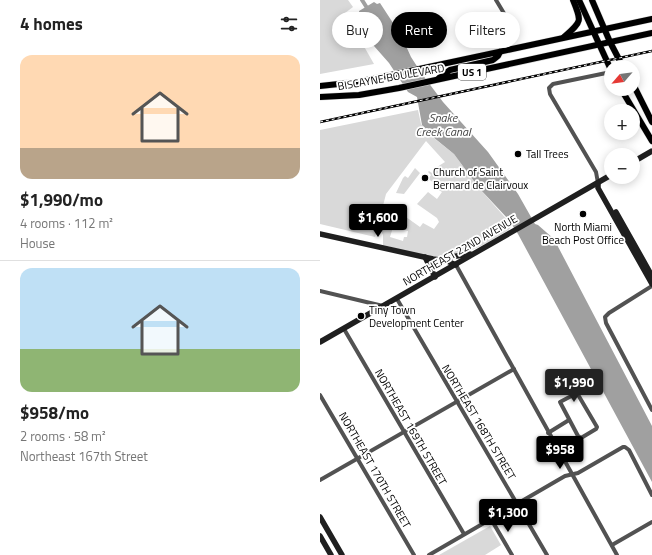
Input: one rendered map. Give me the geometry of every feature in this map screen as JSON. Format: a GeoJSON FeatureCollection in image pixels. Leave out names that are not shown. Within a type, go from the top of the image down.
{"type":"FeatureCollection","features":[{"type":"Feature","properties":{"kind":"main road"},"geometry":{"type":"LineString","coordinates":[[563,38],[576,28],[579,20],[579,15],[573,0]]}},
{"type":"Feature","properties":{"kind":"main road"},"geometry":{"type":"LineString","coordinates":[[578,0],[606,60]]}},
{"type":"Feature","properties":{"kind":"main road"},"geometry":{"type":"LineString","coordinates":[[592,0],[619,60]]}},
{"type":"Feature","properties":{"kind":"main road","name":"BISCAYNE BOULEVARD"},"geometry":{"type":"LineString","coordinates":[[320,86],[357,82],[392,75],[652,19]]}},
{"type":"Feature","properties":{"kind":"main road","name":"BISCAYNE BOULEVARD"},"geometry":{"type":"LineString","coordinates":[[320,98],[358,95],[399,88],[652,33]]}},
{"type":"Feature","properties":{"kind":"main road"},"geometry":{"type":"LineString","coordinates":[[433,80],[450,70],[493,60],[500,52]]}},
{"type":"Feature","properties":{"kind":"main road"},"geometry":{"type":"LineString","coordinates":[[625,96],[652,141]]}},
{"type":"Feature","properties":{"kind":"main road"},"geometry":{"type":"LineString","coordinates":[[639,96],[652,122]]}},
{"type":"Feature","properties":{"kind":"street"},"geometry":{"type":"LineString","coordinates":[[496,0],[503,12]]}},
{"type":"Feature","properties":{"kind":"street"},"geometry":{"type":"LineString","coordinates":[[604,73],[553,84],[549,88],[550,94],[596,172],[600,190],[652,285],[605,317],[606,323],[652,410]]}},
{"type":"Feature","properties":{"kind":"street"},"geometry":{"type":"LineString","coordinates":[[640,158],[652,151]]}},
{"type":"Feature","properties":{"kind":"street","name":"NORTHEAST 22ND AVENUE"},"geometry":{"type":"LineString","coordinates":[[320,342],[604,179]]}},
{"type":"Feature","properties":{"kind":"street"},"geometry":{"type":"LineString","coordinates":[[598,183],[602,186],[652,276]]}},
{"type":"Feature","properties":{"kind":"street"},"geometry":{"type":"LineString","coordinates":[[320,234],[448,261],[456,265],[617,555]]}},
{"type":"Feature","properties":{"kind":"street"},"geometry":{"type":"LineString","coordinates":[[433,259],[467,256],[484,249]]}},
{"type":"Feature","properties":{"kind":"street"},"geometry":{"type":"LineString","coordinates":[[425,257],[435,277]]}},
{"type":"Feature","properties":{"kind":"street"},"geometry":{"type":"LineString","coordinates":[[320,291],[383,306]]}},
{"type":"Feature","properties":{"kind":"street","name":"NORTHEAST 168TH STREET"},"geometry":{"type":"LineString","coordinates":[[397,299],[547,555]]}},
{"type":"Feature","properties":{"kind":"street","name":"NORTHEAST 169TH STREET"},"geometry":{"type":"LineString","coordinates":[[344,329],[464,534]]}},
{"type":"Feature","properties":{"kind":"street"},"geometry":{"type":"LineString","coordinates":[[320,480],[514,369]]}},
{"type":"Feature","properties":{"kind":"street"},"geometry":{"type":"LineString","coordinates":[[577,393],[597,428],[580,438],[569,420],[560,402],[577,393]]}},
{"type":"Feature","properties":{"kind":"street","name":"NORTHEAST 170TH STREET"},"geometry":{"type":"LineString","coordinates":[[320,395],[414,555]]}},
{"type":"Feature","properties":{"kind":"street"},"geometry":{"type":"LineString","coordinates":[[548,432],[569,420]]}},
{"type":"Feature","properties":{"kind":"street"},"geometry":{"type":"LineString","coordinates":[[429,555],[565,476],[572,475],[620,448],[625,447],[629,450],[652,495]]}},
{"type":"Feature","properties":{"kind":"street"},"geometry":{"type":"LineString","coordinates":[[320,517],[342,555]]}},
{"type":"Feature","properties":{"kind":"street"},"geometry":{"type":"LineString","coordinates":[[491,519],[512,555]]}},
{"type":"Feature","properties":{"kind":"street"},"geometry":{"type":"LineString","coordinates":[[612,545],[652,522]]}},
{"type":"Feature","properties":{"kind":"street"},"geometry":{"type":"LineString","coordinates":[[320,536],[331,555]]}},
{"type":"Feature","properties":{"kind":"shaded area"},"geometry":{"type":"Polygon","coordinates":[[[320,0],[348,0],[353,7],[346,12],[332,12],[332,48],[365,48],[374,64],[320,74],[320,0]]]}},
{"type":"Feature","properties":{"kind":"shaded area"},"geometry":{"type":"Polygon","coordinates":[[[418,110],[421,124],[430,135],[454,154],[479,188],[511,224],[510,229],[468,252],[441,257],[426,256],[383,245],[383,235],[381,231],[389,217],[392,219],[389,227],[392,227],[393,220],[399,225],[398,228],[393,227],[390,237],[403,241],[404,237],[407,237],[408,231],[401,225],[406,217],[420,227],[423,223],[434,229],[439,222],[437,218],[417,204],[428,192],[437,199],[442,192],[434,187],[436,184],[428,179],[431,175],[428,172],[429,171],[432,173],[437,167],[445,162],[426,141],[386,194],[375,237],[320,224],[320,130],[418,110]]]}},
{"type":"Feature","properties":{"kind":"shaded area"},"geometry":{"type":"Polygon","coordinates":[[[415,168],[420,173],[404,194],[396,193],[403,178],[405,176],[408,178],[415,168]]]}},
{"type":"Feature","properties":{"kind":"shaded area"},"geometry":{"type":"Polygon","coordinates":[[[490,526],[501,545],[485,555],[439,555],[490,526]]]}},
{"type":"Feature","properties":{"kind":"water","name":"Snake Creek Canal"},"geometry":{"type":"Polygon","coordinates":[[[374,2],[377,4],[380,3],[391,20],[391,48],[407,48],[422,74],[443,102],[488,152],[518,194],[535,224],[554,239],[652,426],[652,482],[518,234],[509,220],[479,188],[454,154],[433,137],[422,125],[417,97],[408,92],[389,63],[376,48],[383,48],[383,12],[359,11],[374,2]]]}},
{"type":"Feature","properties":{"kind":"waterway","name":"Snake Creek Canal"},"geometry":{"type":"LineString","coordinates":[[362,0],[369,11]]}},
{"type":"Feature","properties":{"kind":"railway"},"geometry":{"type":"LineString","coordinates":[[320,122],[652,51]]}},
{"type":"Feature","properties":{"kind":"place","name":"Tall Trees"},"geometry":{"type":"Point","coordinates":[518,154]}},
{"type":"Feature","properties":{"kind":"place","name":"Church of Saint Bernard de Clairvoux"},"geometry":{"type":"Point","coordinates":[425,178]}},
{"type":"Feature","properties":{"kind":"place","name":"North Miami Beach Post Office"},"geometry":{"type":"Point","coordinates":[583,214]}},
{"type":"Feature","properties":{"kind":"place","name":"Tiny Town Development Center"},"geometry":{"type":"Point","coordinates":[361,316]}}]}
